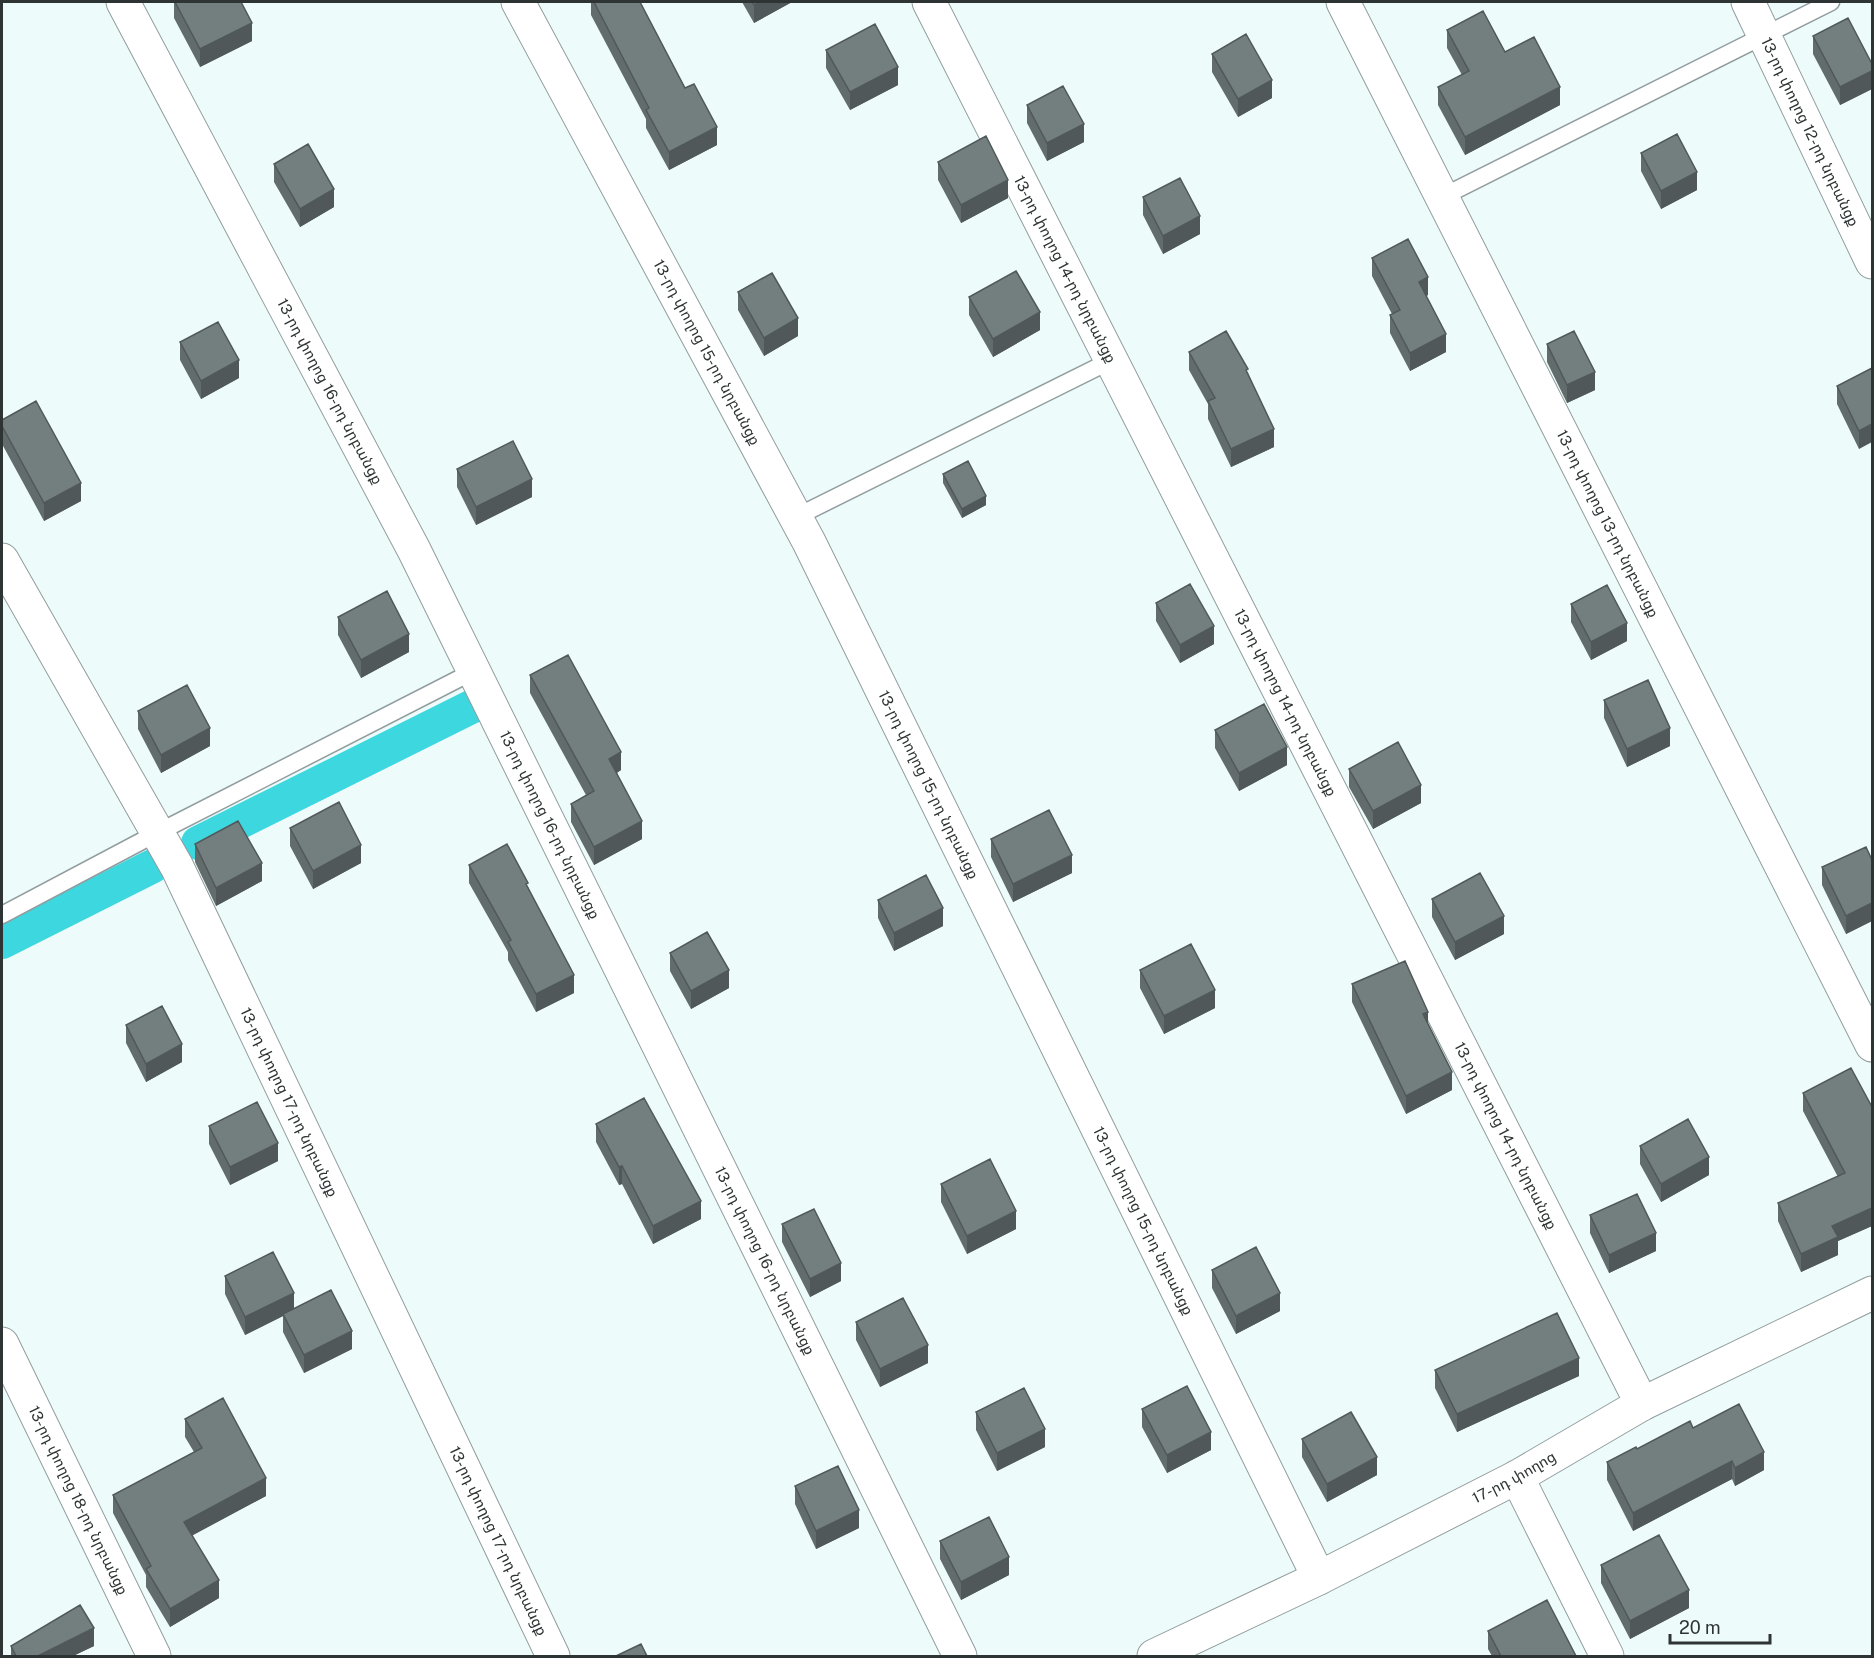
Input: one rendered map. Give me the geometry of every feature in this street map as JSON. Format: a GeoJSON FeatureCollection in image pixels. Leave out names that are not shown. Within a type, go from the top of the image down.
{"type":"FeatureCollection","features":[{"type":"Feature","properties":{"kind":"street","name":"13-րդ փողոց 16-րդ նրբանցք"},"geometry":{"type":"LineString","coordinates":[[123,2],[414,550],[960,1656]]}},
{"type":"Feature","properties":{"kind":"street","name":"13-րդ փողոց 15-րդ նրբանցք"},"geometry":{"type":"LineString","coordinates":[[518,2],[796,517],[1319,1578]]}},
{"type":"Feature","properties":{"kind":"street","name":"13-րդ փողոց 14-րդ նրբանցք"},"geometry":{"type":"LineString","coordinates":[[929,2],[1642,1404]]}},
{"type":"Feature","properties":{"kind":"street","name":"13-րդ փողոց 13-րդ նրբանցք"},"geometry":{"type":"LineString","coordinates":[[1343,2],[1872,1046]]}},
{"type":"Feature","properties":{"kind":"street","name":"13-րդ փողոց 12-րդ նրբանցք"},"geometry":{"type":"LineString","coordinates":[[1748,2],[1872,262]]}},
{"type":"Feature","properties":{"kind":"street","name":"13-րդ փողոց 17-րդ նրբանցք"},"geometry":{"type":"LineString","coordinates":[[2,560],[177,867],[553,1656]]}},
{"type":"Feature","properties":{"kind":"street","name":"17-րդ փողոց"},"geometry":{"type":"LineString","coordinates":[[1154,1656],[1319,1578],[1517,1477],[1642,1404],[1872,1293]]}},
{"type":"Feature","properties":{"kind":"street","name":"13-րդ փողոց 18-րդ նրբանցք"},"geometry":{"type":"LineString","coordinates":[[2,1344],[154,1656]]}},
{"type":"Feature","properties":{"kind":"street"},"geometry":{"type":"LineString","coordinates":[[1517,1477],[1607,1656]]}},
{"type":"Feature","properties":{"kind":"lane"},"geometry":{"type":"LineString","coordinates":[[1442,197],[1831,2]]}},
{"type":"Feature","properties":{"kind":"lane"},"geometry":{"type":"LineString","coordinates":[[796,517],[1112,360]]}},
{"type":"Feature","properties":{"kind":"lane"},"geometry":{"type":"LineString","coordinates":[[2,915],[474,671]]}},
{"type":"Feature","properties":{"kind":"building"},"geometry":{"type":"Polygon","coordinates":[[[175,2],[241,2],[252,23],[200,49],[175,2]]]}},
{"type":"Feature","properties":{"kind":"building"},"geometry":{"type":"Polygon","coordinates":[[[594,2],[640,2],[685,88],[694,84],[717,127],[669,152],[594,2]]]}},
{"type":"Feature","properties":{"kind":"building"},"geometry":{"type":"Polygon","coordinates":[[[1483,11],[1505,52],[1534,37],[1560,87],[1465,137],[1438,87],[1469,71],[1447,30],[1483,11]]]}},
{"type":"Feature","properties":{"kind":"building"},"geometry":{"type":"Polygon","coordinates":[[[1848,18],[1872,64],[1872,71],[1840,87],[1813,36],[1848,18]]]}},
{"type":"Feature","properties":{"kind":"building"},"geometry":{"type":"Polygon","coordinates":[[[875,24],[898,67],[850,92],[826,50],[875,24]]]}},
{"type":"Feature","properties":{"kind":"building"},"geometry":{"type":"Polygon","coordinates":[[[1246,34],[1272,80],[1238,99],[1212,54],[1246,34]]]}},
{"type":"Feature","properties":{"kind":"building"},"geometry":{"type":"Polygon","coordinates":[[[1063,86],[1084,124],[1047,143],[1027,105],[1063,86]]]}},
{"type":"Feature","properties":{"kind":"building"},"geometry":{"type":"Polygon","coordinates":[[[1677,134],[1697,172],[1661,191],[1641,153],[1677,134]]]}},
{"type":"Feature","properties":{"kind":"building"},"geometry":{"type":"Polygon","coordinates":[[[986,136],[1008,180],[961,205],[938,162],[986,136]]]}},
{"type":"Feature","properties":{"kind":"building"},"geometry":{"type":"Polygon","coordinates":[[[308,144],[334,189],[300,209],[274,164],[308,144]]]}},
{"type":"Feature","properties":{"kind":"building"},"geometry":{"type":"Polygon","coordinates":[[[1180,178],[1200,216],[1163,236],[1143,197],[1180,178]]]}},
{"type":"Feature","properties":{"kind":"building"},"geometry":{"type":"Polygon","coordinates":[[[1408,239],[1428,277],[1419,282],[1446,334],[1410,353],[1390,315],[1400,310],[1372,258],[1408,239]]]}},
{"type":"Feature","properties":{"kind":"building"},"geometry":{"type":"Polygon","coordinates":[[[1016,271],[1040,312],[993,339],[969,297],[1016,271]]]}},
{"type":"Feature","properties":{"kind":"building"},"geometry":{"type":"Polygon","coordinates":[[[772,273],[798,318],[764,338],[738,292],[772,273]]]}},
{"type":"Feature","properties":{"kind":"building"},"geometry":{"type":"Polygon","coordinates":[[[218,322],[239,360],[201,381],[180,342],[218,322]]]}},
{"type":"Feature","properties":{"kind":"building"},"geometry":{"type":"Polygon","coordinates":[[[1226,331],[1248,369],[1246,370],[1274,429],[1231,449],[1208,401],[1215,398],[1189,352],[1226,331]]]}},
{"type":"Feature","properties":{"kind":"building"},"geometry":{"type":"Polygon","coordinates":[[[1574,331],[1595,372],[1567,385],[1547,344],[1574,331]]]}},
{"type":"Feature","properties":{"kind":"building"},"geometry":{"type":"Polygon","coordinates":[[[1872,368],[1872,424],[1859,431],[1837,386],[1872,368]]]}},
{"type":"Feature","properties":{"kind":"building"},"geometry":{"type":"Polygon","coordinates":[[[36,401],[81,483],[44,503],[2,426],[2,420],[36,401]]]}},
{"type":"Feature","properties":{"kind":"building"},"geometry":{"type":"Polygon","coordinates":[[[513,441],[532,479],[476,507],[457,469],[513,441]]]}},
{"type":"Feature","properties":{"kind":"building"},"geometry":{"type":"Polygon","coordinates":[[[968,461],[986,496],[962,509],[943,474],[968,461]]]}},
{"type":"Feature","properties":{"kind":"building"},"geometry":{"type":"Polygon","coordinates":[[[1190,584],[1214,626],[1180,645],[1156,603],[1190,584]]]}},
{"type":"Feature","properties":{"kind":"building"},"geometry":{"type":"Polygon","coordinates":[[[1607,585],[1627,623],[1591,642],[1571,604],[1607,585]]]}},
{"type":"Feature","properties":{"kind":"building"},"geometry":{"type":"Polygon","coordinates":[[[387,591],[409,634],[361,660],[338,617],[387,591]]]}},
{"type":"Feature","properties":{"kind":"building"},"geometry":{"type":"Polygon","coordinates":[[[568,655],[621,752],[609,759],[642,821],[594,847],[571,804],[594,791],[530,675],[568,655]]]}},
{"type":"Feature","properties":{"kind":"building"},"geometry":{"type":"Polygon","coordinates":[[[1648,680],[1670,728],[1627,749],[1604,700],[1648,680]]]}},
{"type":"Feature","properties":{"kind":"building"},"geometry":{"type":"Polygon","coordinates":[[[187,685],[210,728],[161,755],[138,711],[187,685]]]}},
{"type":"Feature","properties":{"kind":"building"},"geometry":{"type":"Polygon","coordinates":[[[1264,704],[1287,747],[1239,773],[1215,730],[1264,704]]]}},
{"type":"Feature","properties":{"kind":"building"},"geometry":{"type":"Polygon","coordinates":[[[1398,742],[1421,785],[1373,811],[1349,769],[1398,742]]]}},
{"type":"Feature","properties":{"kind":"building"},"geometry":{"type":"Polygon","coordinates":[[[339,802],[361,845],[313,871],[290,828],[339,802]]]}},
{"type":"Feature","properties":{"kind":"building"},"geometry":{"type":"Polygon","coordinates":[[[1049,810],[1072,855],[1013,884],[991,839],[1049,810]]]}},
{"type":"Feature","properties":{"kind":"building"},"geometry":{"type":"Polygon","coordinates":[[[238,821],[262,863],[216,888],[195,844],[238,821]]]}},
{"type":"Feature","properties":{"kind":"building"},"geometry":{"type":"Polygon","coordinates":[[[507,844],[574,975],[536,994],[508,942],[511,940],[469,865],[507,844]]]}},
{"type":"Feature","properties":{"kind":"building"},"geometry":{"type":"Polygon","coordinates":[[[1866,847],[1872,860],[1872,903],[1846,916],[1822,867],[1866,847]]]}},
{"type":"Feature","properties":{"kind":"building"},"geometry":{"type":"Polygon","coordinates":[[[1480,873],[1504,916],[1455,942],[1432,899],[1480,873]]]}},
{"type":"Feature","properties":{"kind":"building"},"geometry":{"type":"Polygon","coordinates":[[[926,875],[943,908],[894,933],[878,900],[926,875]]]}},
{"type":"Feature","properties":{"kind":"building"},"geometry":{"type":"Polygon","coordinates":[[[707,932],[729,970],[691,991],[670,953],[707,932]]]}},
{"type":"Feature","properties":{"kind":"building"},"geometry":{"type":"Polygon","coordinates":[[[1191,944],[1215,990],[1164,1016],[1140,970],[1191,944]]]}},
{"type":"Feature","properties":{"kind":"building"},"geometry":{"type":"Polygon","coordinates":[[[1405,961],[1428,1012],[1423,1014],[1452,1072],[1406,1096],[1352,984],[1405,961]]]}},
{"type":"Feature","properties":{"kind":"building"},"geometry":{"type":"Polygon","coordinates":[[[162,1006],[182,1044],[146,1064],[126,1025],[162,1006]]]}},
{"type":"Feature","properties":{"kind":"building"},"geometry":{"type":"Polygon","coordinates":[[[1851,1068],[1872,1107],[1872,1208],[1832,1226],[1838,1237],[1801,1254],[1778,1203],[1845,1173],[1803,1093],[1851,1068]]]}},
{"type":"Feature","properties":{"kind":"building"},"geometry":{"type":"Polygon","coordinates":[[[644,1098],[701,1201],[653,1226],[622,1166],[619,1167],[596,1124],[644,1098]]]}},
{"type":"Feature","properties":{"kind":"building"},"geometry":{"type":"Polygon","coordinates":[[[257,1102],[278,1143],[230,1167],[209,1126],[257,1102]]]}},
{"type":"Feature","properties":{"kind":"building"},"geometry":{"type":"Polygon","coordinates":[[[1688,1119],[1709,1157],[1661,1184],[1640,1146],[1688,1119]]]}},
{"type":"Feature","properties":{"kind":"building"},"geometry":{"type":"Polygon","coordinates":[[[990,1159],[1016,1211],[967,1236],[941,1184],[990,1159]]]}},
{"type":"Feature","properties":{"kind":"building"},"geometry":{"type":"Polygon","coordinates":[[[1637,1194],[1656,1233],[1609,1255],[1590,1215],[1637,1194]]]}},
{"type":"Feature","properties":{"kind":"building"},"geometry":{"type":"Polygon","coordinates":[[[814,1209],[841,1263],[810,1279],[782,1224],[814,1209]]]}},
{"type":"Feature","properties":{"kind":"building"},"geometry":{"type":"Polygon","coordinates":[[[1256,1247],[1280,1293],[1236,1316],[1212,1270],[1256,1247]]]}},
{"type":"Feature","properties":{"kind":"building"},"geometry":{"type":"Polygon","coordinates":[[[273,1252],[294,1293],[245,1317],[225,1276],[273,1252]]]}},
{"type":"Feature","properties":{"kind":"building"},"geometry":{"type":"Polygon","coordinates":[[[331,1290],[352,1331],[304,1355],[283,1314],[331,1290]]]}},
{"type":"Feature","properties":{"kind":"building"},"geometry":{"type":"Polygon","coordinates":[[[903,1298],[928,1345],[880,1369],[856,1322],[903,1298]]]}},
{"type":"Feature","properties":{"kind":"building"},"geometry":{"type":"Polygon","coordinates":[[[1557,1313],[1579,1358],[1457,1414],[1435,1370],[1557,1313]]]}},
{"type":"Feature","properties":{"kind":"building"},"geometry":{"type":"Polygon","coordinates":[[[1187,1386],[1211,1432],[1167,1455],[1142,1409],[1187,1386]]]}},
{"type":"Feature","properties":{"kind":"building"},"geometry":{"type":"Polygon","coordinates":[[[1024,1388],[1045,1429],[997,1453],[976,1412],[1024,1388]]]}},
{"type":"Feature","properties":{"kind":"building"},"geometry":{"type":"Polygon","coordinates":[[[223,1398],[266,1478],[184,1522],[219,1580],[170,1609],[146,1569],[151,1566],[113,1495],[202,1448],[185,1419],[223,1398]]]}},
{"type":"Feature","properties":{"kind":"building"},"geometry":{"type":"Polygon","coordinates":[[[1739,1404],[1764,1452],[1735,1468],[1732,1461],[1633,1513],[1607,1462],[1690,1421],[1693,1428],[1739,1404]]]}},
{"type":"Feature","properties":{"kind":"building"},"geometry":{"type":"Polygon","coordinates":[[[1351,1412],[1377,1457],[1327,1484],[1302,1439],[1351,1412]]]}},
{"type":"Feature","properties":{"kind":"building"},"geometry":{"type":"Polygon","coordinates":[[[838,1466],[859,1510],[816,1531],[795,1486],[838,1466]]]}},
{"type":"Feature","properties":{"kind":"building"},"geometry":{"type":"Polygon","coordinates":[[[989,1517],[1009,1557],[961,1582],[940,1541],[989,1517]]]}},
{"type":"Feature","properties":{"kind":"building"},"geometry":{"type":"Polygon","coordinates":[[[1659,1535],[1689,1590],[1630,1621],[1601,1565],[1659,1535]]]}},
{"type":"Feature","properties":{"kind":"building"},"geometry":{"type":"Polygon","coordinates":[[[1547,1600],[1576,1656],[1501,1656],[1488,1631],[1547,1600]]]}},
{"type":"Feature","properties":{"kind":"building"},"geometry":{"type":"Polygon","coordinates":[[[80,1605],[94,1628],[38,1656],[16,1656],[11,1646],[80,1605]]]}},
{"type":"Feature","properties":{"kind":"building"},"geometry":{"type":"Polygon","coordinates":[[[641,1644],[647,1656],[616,1656],[641,1644]]]}},
{"type":"Feature","properties":{"kind":"waterway"},"geometry":{"type":"LineString","coordinates":[[198,843],[471,707]]}},
{"type":"Feature","properties":{"kind":"waterway"},"geometry":{"type":"LineString","coordinates":[[2,942],[153,866]]}}]}
